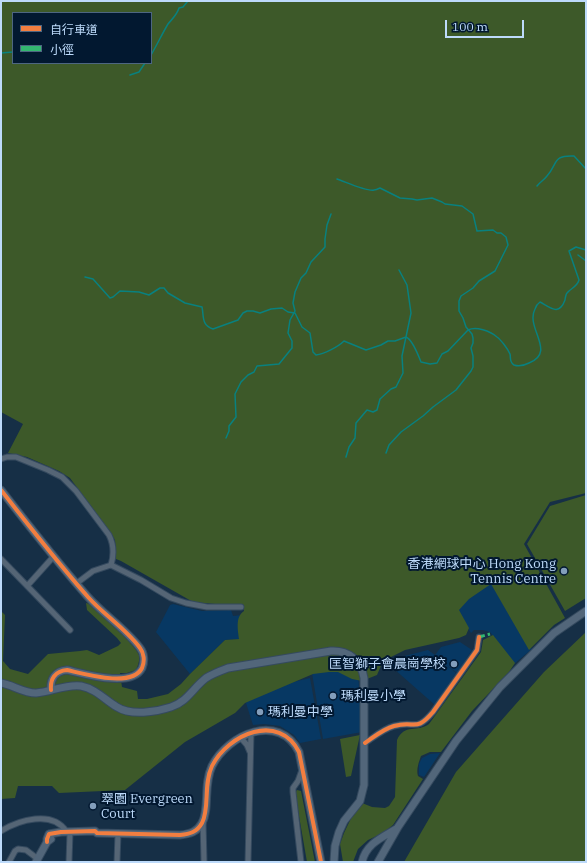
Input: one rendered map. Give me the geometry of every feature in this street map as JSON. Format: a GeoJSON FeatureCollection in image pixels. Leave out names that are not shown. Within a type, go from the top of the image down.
{"type":"FeatureCollection","features":[{"type":"Feature","properties":{"kind":"main road"},"geometry":{"type":"LineString","coordinates":[[1,490],[89,598],[138,645],[143,653],[143,664],[141,670],[132,677],[109,678],[67,670],[61,671],[52,678],[50,684],[51,690]]}},
{"type":"Feature","properties":{"kind":"main road"},"geometry":{"type":"LineString","coordinates":[[378,862],[398,827],[456,741],[500,687],[554,633],[586,611]]}},
{"type":"Feature","properties":{"kind":"main road"},"geometry":{"type":"LineString","coordinates":[[1,683],[30,693],[69,686],[81,686],[95,691],[123,710],[138,712],[156,710],[180,703],[206,678],[222,670],[331,651],[341,651],[348,654],[356,660],[361,667],[363,674],[365,772],[362,794],[358,804],[344,821],[339,832],[335,846],[334,862]]}},
{"type":"Feature","properties":{"kind":"main road"},"geometry":{"type":"LineString","coordinates":[[37,860],[50,834],[95,831],[97,833],[106,831],[118,833],[180,835],[189,834],[198,830],[203,821],[205,812],[208,775],[212,766],[222,752],[231,744],[251,733],[274,731],[287,737],[295,744],[301,758],[321,862]]}},
{"type":"Feature","properties":{"kind":"main road"},"geometry":{"type":"LineString","coordinates":[[362,862],[364,853],[372,844],[398,827]]}},
{"type":"Feature","properties":{"kind":"main road"},"geometry":{"type":"LineString","coordinates":[[372,844],[381,845],[384,850]]}},
{"type":"Feature","properties":{"kind":"street"},"geometry":{"type":"LineString","coordinates":[[1,459],[10,456],[16,457],[53,472],[70,484],[109,535],[112,542],[114,556],[111,565]]}},
{"type":"Feature","properties":{"kind":"street"},"geometry":{"type":"LineString","coordinates":[[28,585],[54,556]]}},
{"type":"Feature","properties":{"kind":"street"},"geometry":{"type":"LineString","coordinates":[[1,559],[28,585],[70,630]]}},
{"type":"Feature","properties":{"kind":"street"},"geometry":{"type":"LineString","coordinates":[[77,583],[93,571],[111,565],[141,580],[171,598],[186,603],[207,607],[241,607]]}},
{"type":"Feature","properties":{"kind":"street"},"geometry":{"type":"LineString","coordinates":[[365,743],[379,733],[394,726],[419,724],[426,720],[477,650],[479,637]]}},
{"type":"Feature","properties":{"kind":"street"},"geometry":{"type":"LineString","coordinates":[[248,862],[251,733]]}},
{"type":"Feature","properties":{"kind":"street"},"geometry":{"type":"LineString","coordinates":[[241,738],[247,745],[251,755]]}},
{"type":"Feature","properties":{"kind":"street"},"geometry":{"type":"LineString","coordinates":[[301,862],[293,788],[298,781],[303,765]]}},
{"type":"Feature","properties":{"kind":"street"},"geometry":{"type":"LineString","coordinates":[[293,794],[295,788],[306,786]]}},
{"type":"Feature","properties":{"kind":"street"},"geometry":{"type":"LineString","coordinates":[[1,831],[22,821],[40,819],[58,822],[68,832],[69,862]]}},
{"type":"Feature","properties":{"kind":"street"},"geometry":{"type":"LineString","coordinates":[[203,821],[204,862]]}},
{"type":"Feature","properties":{"kind":"street"},"geometry":{"type":"LineString","coordinates":[[198,830],[204,839]]}},
{"type":"Feature","properties":{"kind":"street"},"geometry":{"type":"LineString","coordinates":[[117,862],[118,833]]}},
{"type":"Feature","properties":{"kind":"street"},"geometry":{"type":"LineString","coordinates":[[9,862],[15,851],[18,849],[26,850],[37,860]]}},
{"type":"Feature","properties":{"kind":"shaded area"},"geometry":{"type":"Polygon","coordinates":[[[490,572],[532,649],[514,664],[490,632],[474,630],[471,633],[456,608],[490,572]]]}},
{"type":"Feature","properties":{"kind":"shaded area"},"geometry":{"type":"Polygon","coordinates":[[[173,604],[202,611],[231,610],[233,616],[242,615],[243,639],[225,640],[190,674],[156,632],[170,605],[173,604]]]}},
{"type":"Feature","properties":{"kind":"shaded area"},"geometry":{"type":"Polygon","coordinates":[[[460,642],[472,650],[457,673],[440,660],[456,673],[435,705],[385,661],[428,650],[435,655],[441,647],[460,642]]]}},
{"type":"Feature","properties":{"kind":"shaded area"},"geometry":{"type":"Polygon","coordinates":[[[331,671],[358,672],[362,732],[323,739],[312,673],[331,671]]]}},
{"type":"Feature","properties":{"kind":"shaded area"},"geometry":{"type":"Polygon","coordinates":[[[310,678],[321,739],[300,743],[294,735],[280,726],[264,724],[253,725],[246,703],[252,695],[268,688],[310,678]]]}},
{"type":"Feature","properties":{"kind":"shaded area"},"geometry":{"type":"Polygon","coordinates":[[[440,753],[424,777],[419,775],[419,764],[422,758],[430,754],[440,753]]]}},
{"type":"Feature","properties":{"kind":"green space"},"geometry":{"type":"Polygon","coordinates":[[[1,1],[586,1],[586,493],[550,502],[524,544],[565,618],[554,625],[529,650],[491,584],[469,599],[459,610],[469,628],[466,635],[459,638],[405,650],[383,661],[377,675],[362,681],[352,679],[338,672],[313,674],[245,703],[235,713],[185,742],[125,790],[59,793],[52,786],[18,786],[15,798],[1,799],[1,611],[5,615],[3,661],[10,669],[28,674],[48,654],[87,650],[99,655],[121,643],[87,610],[86,603],[90,604],[117,629],[139,655],[136,670],[127,673],[120,673],[122,687],[137,691],[138,699],[147,699],[168,694],[181,684],[225,640],[239,639],[238,620],[244,611],[243,604],[226,605],[193,602],[116,559],[115,540],[70,478],[59,471],[27,457],[8,453],[23,424],[1,412],[1,1]]]}},
{"type":"Feature","properties":{"kind":"green space","name":"香港網球中心 Hong Kong Tennis Centre"},"geometry":{"type":"Polygon","coordinates":[[[586,495],[586,598],[565,611],[527,544],[550,506],[586,495]]]}},
{"type":"Feature","properties":{"kind":"green space"},"geometry":{"type":"Polygon","coordinates":[[[586,632],[586,862],[404,862],[456,772],[544,672],[586,632]]]}},
{"type":"Feature","properties":{"kind":"green space"},"geometry":{"type":"Polygon","coordinates":[[[493,635],[515,663],[509,672],[472,711],[441,752],[430,752],[421,756],[417,773],[418,776],[423,779],[393,825],[383,833],[368,840],[358,849],[353,862],[343,862],[340,844],[354,812],[362,803],[372,807],[385,808],[389,806],[395,797],[397,740],[400,735],[407,730],[425,727],[429,724],[481,652],[483,640],[493,635]]]}},
{"type":"Feature","properties":{"kind":"green space"},"geometry":{"type":"Polygon","coordinates":[[[360,735],[351,776],[346,777],[340,739],[360,735]]]}},
{"type":"Feature","properties":{"kind":"green space"},"geometry":{"type":"Polygon","coordinates":[[[297,790],[301,791],[315,862],[307,862],[295,793],[297,790]]]}},
{"type":"Feature","properties":{"kind":"waterway"},"geometry":{"type":"LineString","coordinates":[[152,53],[168,24],[176,15],[179,8],[183,7],[188,1]]}},
{"type":"Feature","properties":{"kind":"waterway"},"geometry":{"type":"LineString","coordinates":[[1,53],[12,52]]}},
{"type":"Feature","properties":{"kind":"waterway"},"geometry":{"type":"LineString","coordinates":[[130,75],[139,72],[144,64]]}},
{"type":"Feature","properties":{"kind":"waterway"},"geometry":{"type":"LineString","coordinates":[[537,186],[550,172],[556,161],[562,157],[574,156],[586,169]]}},
{"type":"Feature","properties":{"kind":"waterway"},"geometry":{"type":"LineString","coordinates":[[337,179],[367,190],[375,190],[380,188],[400,198],[417,200],[432,198],[445,204],[462,206],[473,214],[477,231],[493,230],[497,233],[501,233],[506,237],[508,245],[495,271],[479,281],[473,288],[461,296],[459,301],[459,311],[473,338],[471,348],[473,367],[471,371],[456,390],[401,432],[389,445],[386,453]]}},
{"type":"Feature","properties":{"kind":"waterway"},"geometry":{"type":"LineString","coordinates":[[226,438],[229,431],[229,426],[236,417],[235,394],[241,382],[248,375],[254,372],[257,366],[279,364],[292,348],[292,341],[288,333],[290,320],[295,311],[293,303],[295,292],[301,278],[306,273],[311,262],[325,247],[327,225],[331,214]]}},
{"type":"Feature","properties":{"kind":"waterway"},"geometry":{"type":"LineString","coordinates":[[85,277],[93,279],[110,298],[120,291],[139,292],[149,295],[160,288],[164,288],[168,293],[185,303],[202,307],[205,323],[213,329],[238,320],[243,313],[247,311],[260,313],[271,309],[282,308],[288,312],[295,313],[302,327],[310,333],[313,352],[316,355],[331,350],[344,341],[366,350],[388,341],[395,341],[406,337],[413,344],[421,362],[430,364],[437,363],[442,354],[448,351],[468,330],[479,329],[487,331],[497,337],[509,352],[511,363],[516,366],[520,366],[537,358],[540,353],[541,346],[533,316],[536,306],[540,302],[554,309],[560,308],[563,305],[567,294],[579,280],[569,251],[576,247],[586,250]]}},
{"type":"Feature","properties":{"kind":"waterway"},"geometry":{"type":"LineString","coordinates":[[578,255],[586,261]]}},
{"type":"Feature","properties":{"kind":"waterway"},"geometry":{"type":"LineString","coordinates":[[346,457],[349,447],[355,438],[356,423],[367,410],[373,412],[377,410],[380,399],[391,389],[396,387],[403,373],[402,356],[411,313],[407,285],[399,270]]}},
{"type":"Feature","properties":{"kind":"marked path"},"geometry":{"type":"LineString","coordinates":[[479,637],[490,634]]}},
{"type":"Feature","properties":{"kind":"cycle path"},"geometry":{"type":"LineString","coordinates":[[1,490],[43,544],[77,584],[94,603],[134,641],[143,655],[144,663],[137,674],[129,677],[108,678],[67,670],[59,672],[54,676],[51,682],[51,690]]}},
{"type":"Feature","properties":{"kind":"cycle path"},"geometry":{"type":"LineString","coordinates":[[365,743],[390,727],[407,724],[415,725],[427,718],[433,712],[477,650],[479,637]]}},
{"type":"Feature","properties":{"kind":"cycle path"},"geometry":{"type":"LineString","coordinates":[[47,842],[49,834],[61,832],[95,831],[97,833],[180,835],[193,832],[198,829],[204,817],[209,773],[212,766],[220,755],[241,737],[254,732],[267,730],[279,733],[290,740],[299,752],[321,862]]}},
{"type":"Feature","properties":{"kind":"place","name":"香港網球中心 Hong Kong Tennis Centre"},"geometry":{"type":"Point","coordinates":[564,571]}},
{"type":"Feature","properties":{"kind":"place","name":"匡智獅子會晨崗學校"},"geometry":{"type":"Point","coordinates":[454,664]}},
{"type":"Feature","properties":{"kind":"place","name":"瑪利曼小學"},"geometry":{"type":"Point","coordinates":[333,696]}},
{"type":"Feature","properties":{"kind":"place","name":"瑪利曼中學"},"geometry":{"type":"Point","coordinates":[260,712]}},
{"type":"Feature","properties":{"kind":"place","name":"翠園 Evergreen Court"},"geometry":{"type":"Point","coordinates":[93,806]}}]}
